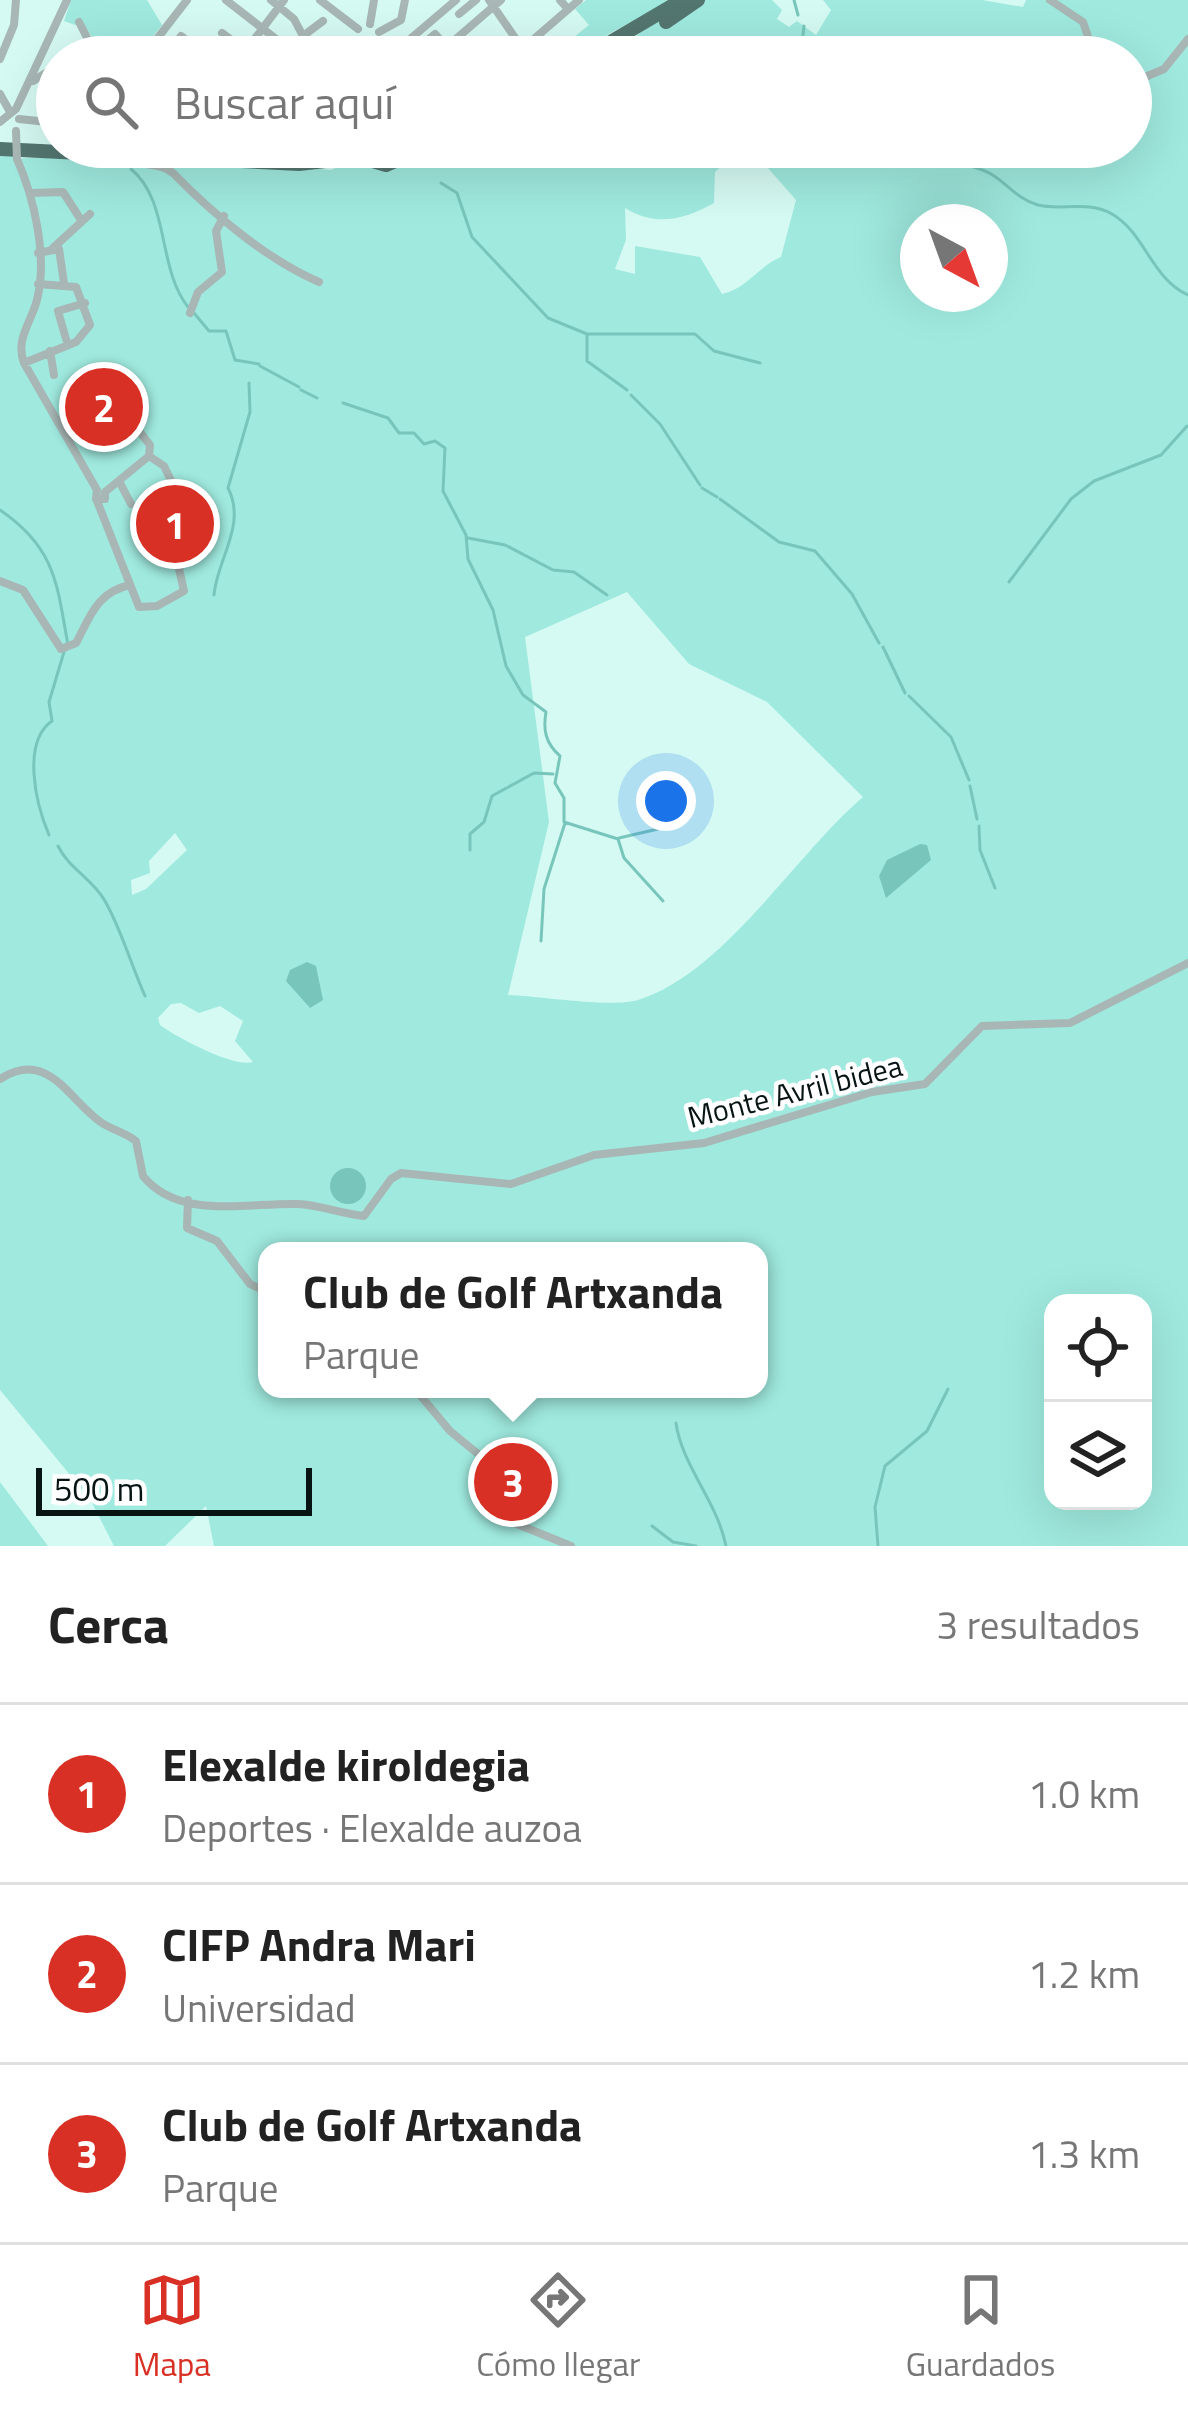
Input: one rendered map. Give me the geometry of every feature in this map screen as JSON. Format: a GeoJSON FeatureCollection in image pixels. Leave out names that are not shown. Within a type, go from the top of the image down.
{"type":"FeatureCollection","features":[{"type":"Feature","properties":{"kind":"highway"},"geometry":{"type":"LineString","coordinates":[[621,36],[682,0]]}},
{"type":"Feature","properties":{"kind":"highway"},"geometry":{"type":"LineString","coordinates":[[639,36],[698,0]]}},
{"type":"Feature","properties":{"kind":"highway"},"geometry":{"type":"LineString","coordinates":[[0,145],[36,142]]}},
{"type":"Feature","properties":{"kind":"highway"},"geometry":{"type":"LineString","coordinates":[[0,145],[36,147]]}},
{"type":"Feature","properties":{"kind":"street"},"geometry":{"type":"LineString","coordinates":[[0,59],[14,25],[16,0]]}},
{"type":"Feature","properties":{"kind":"street"},"geometry":{"type":"LineString","coordinates":[[50,36],[67,0]]}},
{"type":"Feature","properties":{"kind":"street"},"geometry":{"type":"LineString","coordinates":[[159,36],[187,0]]}},
{"type":"Feature","properties":{"kind":"street"},"geometry":{"type":"LineString","coordinates":[[226,0],[271,36]]}},
{"type":"Feature","properties":{"kind":"street"},"geometry":{"type":"LineString","coordinates":[[320,0],[358,29]]}},
{"type":"Feature","properties":{"kind":"street"},"geometry":{"type":"LineString","coordinates":[[370,24],[374,0]]}},
{"type":"Feature","properties":{"kind":"street"},"geometry":{"type":"LineString","coordinates":[[378,36],[401,20],[406,0]]}},
{"type":"Feature","properties":{"kind":"street"},"geometry":{"type":"LineString","coordinates":[[412,36],[456,0]]}},
{"type":"Feature","properties":{"kind":"street"},"geometry":{"type":"LineString","coordinates":[[459,14],[476,0]]}},
{"type":"Feature","properties":{"kind":"street"},"geometry":{"type":"LineString","coordinates":[[560,0],[568,10]]}},
{"type":"Feature","properties":{"kind":"street"},"geometry":{"type":"LineString","coordinates":[[538,36],[579,0]]}},
{"type":"Feature","properties":{"kind":"street"},"geometry":{"type":"LineString","coordinates":[[1050,0],[1080,19],[1087,36]]}},
{"type":"Feature","properties":{"kind":"street"},"geometry":{"type":"LineString","coordinates":[[257,36],[278,2],[303,36],[323,21]]}},
{"type":"Feature","properties":{"kind":"street"},"geometry":{"type":"LineString","coordinates":[[459,36],[495,2],[513,36]]}},
{"type":"Feature","properties":{"kind":"street"},"geometry":{"type":"LineString","coordinates":[[79,22],[84,36]]}},
{"type":"Feature","properties":{"kind":"street"},"geometry":{"type":"LineString","coordinates":[[358,29],[370,24]]}},
{"type":"Feature","properties":{"kind":"street"},"geometry":{"type":"LineString","coordinates":[[370,24],[379,32]]}},
{"type":"Feature","properties":{"kind":"street"},"geometry":{"type":"LineString","coordinates":[[358,29],[358,36]]}},
{"type":"Feature","properties":{"kind":"street"},"geometry":{"type":"LineString","coordinates":[[222,33],[225,36]]}},
{"type":"Feature","properties":{"kind":"street"},"geometry":{"type":"LineString","coordinates":[[1152,76],[1188,39]]}},
{"type":"Feature","properties":{"kind":"street"},"geometry":{"type":"LineString","coordinates":[[12,119],[36,67]]}},
{"type":"Feature","properties":{"kind":"street"},"geometry":{"type":"LineString","coordinates":[[27,86],[36,80]]}},
{"type":"Feature","properties":{"kind":"street"},"geometry":{"type":"LineString","coordinates":[[0,94],[12,119],[17,158],[30,193],[38,253],[38,284],[20,345],[24,363],[101,490],[139,607],[158,607],[184,590],[181,565],[187,549]]}},
{"type":"Feature","properties":{"kind":"street"},"geometry":{"type":"LineString","coordinates":[[163,168],[187,192],[279,261],[319,282]]}},
{"type":"Feature","properties":{"kind":"street"},"geometry":{"type":"LineString","coordinates":[[30,193],[63,192],[81,220]]}},
{"type":"Feature","properties":{"kind":"street"},"geometry":{"type":"LineString","coordinates":[[38,253],[56,247],[90,214]]}},
{"type":"Feature","properties":{"kind":"street"},"geometry":{"type":"LineString","coordinates":[[190,314],[198,292],[222,272],[215,239],[224,216]]}},
{"type":"Feature","properties":{"kind":"street"},"geometry":{"type":"LineString","coordinates":[[56,247],[64,283]]}},
{"type":"Feature","properties":{"kind":"street"},"geometry":{"type":"LineString","coordinates":[[24,363],[88,332],[90,316],[76,287],[38,284]]}},
{"type":"Feature","properties":{"kind":"street"},"geometry":{"type":"LineString","coordinates":[[66,339],[58,311],[85,303]]}},
{"type":"Feature","properties":{"kind":"street"},"geometry":{"type":"LineString","coordinates":[[50,351],[54,375]]}},
{"type":"Feature","properties":{"kind":"street"},"geometry":{"type":"LineString","coordinates":[[101,490],[119,482],[149,456],[151,445],[136,427]]}},
{"type":"Feature","properties":{"kind":"street"},"geometry":{"type":"LineString","coordinates":[[149,456],[164,466],[194,528]]}},
{"type":"Feature","properties":{"kind":"street"},"geometry":{"type":"LineString","coordinates":[[119,482],[131,504]]}},
{"type":"Feature","properties":{"kind":"street"},"geometry":{"type":"LineString","coordinates":[[0,581],[23,590],[61,649],[76,643],[84,619],[107,594],[130,585]]}},
{"type":"Feature","properties":{"kind":"street","name":"Monte Avril bidea"},"geometry":{"type":"LineString","coordinates":[[188,1200],[221,1208],[297,1204],[364,1216],[391,1178],[401,1173],[511,1184],[595,1155],[704,1143],[872,1092],[918,1086],[932,1079],[982,1026],[1070,1023],[1188,963]]}},
{"type":"Feature","properties":{"kind":"street"},"geometry":{"type":"LineString","coordinates":[[0,1079],[25,1070],[58,1078],[102,1123],[135,1139],[148,1182],[188,1200],[188,1228],[219,1242],[250,1284],[258,1288]]}},
{"type":"Feature","properties":{"kind":"street"},"geometry":{"type":"LineString","coordinates":[[423,1398],[450,1431],[494,1467],[526,1475],[526,1495],[517,1499],[496,1493],[487,1502],[490,1513],[571,1546]]}},
{"type":"Feature","properties":{"kind":"shaded area"},"geometry":{"type":"Polygon","coordinates":[[[71,0],[147,0],[162,25],[153,36],[91,36],[81,20],[75,25],[64,21],[71,0]]]}},
{"type":"Feature","properties":{"kind":"shaded area"},"geometry":{"type":"Polygon","coordinates":[[[586,0],[672,0],[605,36],[575,36],[589,25],[575,9],[586,0]]]}},
{"type":"Feature","properties":{"kind":"shaded area"},"geometry":{"type":"Polygon","coordinates":[[[680,0],[772,0],[782,10],[777,19],[789,27],[797,21],[816,35],[831,10],[823,0],[982,0],[1023,7],[1026,0],[1188,0],[1188,1546],[214,1546],[206,1506],[165,1546],[114,1546],[90,1499],[0,1390],[0,155],[36,157],[36,168],[720,168],[715,172],[714,203],[691,214],[648,218],[625,208],[626,240],[615,269],[635,274],[635,246],[700,257],[722,294],[781,257],[796,200],[768,168],[1152,168],[1152,36],[636,36],[680,0]],[[627,592],[525,637],[549,822],[508,995],[626,1002],[670,986],[729,939],[863,797],[767,702],[689,664],[627,592]],[[175,833],[149,861],[150,873],[131,880],[132,895],[146,889],[187,850],[175,833]],[[181,1003],[171,1004],[158,1018],[160,1025],[206,1051],[253,1062],[235,1041],[243,1021],[220,1006],[199,1013],[181,1003]]]}},
{"type":"Feature","properties":{"kind":"shaded area"},"geometry":{"type":"Polygon","coordinates":[[[927,845],[931,860],[886,898],[879,876],[887,860],[927,845]]]}},
{"type":"Feature","properties":{"kind":"shaded area"},"geometry":{"type":"Polygon","coordinates":[[[307,962],[316,966],[323,1000],[310,1008],[286,981],[290,970],[307,962]]]}},
{"type":"Feature","properties":{"kind":"shaded area"},"geometry":{"type":"Polygon","coordinates":[[[348,1168],[360,1174],[366,1186],[360,1198],[348,1204],[336,1198],[330,1186],[336,1174],[348,1168]]]}},
{"type":"Feature","properties":{"kind":"shaded area"},"geometry":{"type":"Polygon","coordinates":[[[0,1482],[48,1546],[0,1546],[0,1482]]]}},
{"type":"Feature","properties":{"kind":"waterway"},"geometry":{"type":"LineString","coordinates":[[794,0],[798,15]]}},
{"type":"Feature","properties":{"kind":"waterway"},"geometry":{"type":"LineString","coordinates":[[803,36],[804,26]]}},
{"type":"Feature","properties":{"kind":"waterway"},"geometry":{"type":"LineString","coordinates":[[977,168],[1031,202],[1112,214],[1133,232],[1165,278],[1188,295]]}},
{"type":"Feature","properties":{"kind":"waterway"},"geometry":{"type":"LineString","coordinates":[[131,169],[152,199],[172,273],[188,307]]}},
{"type":"Feature","properties":{"kind":"waterway"},"geometry":{"type":"LineString","coordinates":[[441,183],[457,193],[472,237],[548,318],[587,334],[695,334],[714,351],[760,363]]}},
{"type":"Feature","properties":{"kind":"waterway"},"geometry":{"type":"LineString","coordinates":[[194,313],[209,331],[226,331],[235,360],[259,364]]}},
{"type":"Feature","properties":{"kind":"waterway"},"geometry":{"type":"LineString","coordinates":[[587,335],[587,361],[627,390]]}},
{"type":"Feature","properties":{"kind":"waterway"},"geometry":{"type":"LineString","coordinates":[[260,366],[299,387]]}},
{"type":"Feature","properties":{"kind":"waterway"},"geometry":{"type":"LineString","coordinates":[[214,595],[233,529],[228,488],[250,412],[249,383]]}},
{"type":"Feature","properties":{"kind":"waterway"},"geometry":{"type":"LineString","coordinates":[[301,390],[317,398]]}},
{"type":"Feature","properties":{"kind":"waterway"},"geometry":{"type":"LineString","coordinates":[[631,395],[660,424],[700,485]]}},
{"type":"Feature","properties":{"kind":"waterway"},"geometry":{"type":"LineString","coordinates":[[343,403],[388,418],[399,433],[414,433],[424,444],[435,441],[445,448],[443,491],[466,535],[468,559],[493,610],[506,666],[523,695],[546,712],[546,736],[560,756],[555,783],[564,798],[564,822],[618,839],[624,858],[663,901]]}},
{"type":"Feature","properties":{"kind":"waterway"},"geometry":{"type":"LineString","coordinates":[[1009,582],[1071,499],[1094,481],[1161,455],[1187,426]]}},
{"type":"Feature","properties":{"kind":"waterway"},"geometry":{"type":"LineString","coordinates":[[702,488],[717,497]]}},
{"type":"Feature","properties":{"kind":"waterway"},"geometry":{"type":"LineString","coordinates":[[720,499],[779,542],[815,551],[852,594],[879,643]]}},
{"type":"Feature","properties":{"kind":"waterway"},"geometry":{"type":"LineString","coordinates":[[0,510],[44,554],[57,587],[68,645]]}},
{"type":"Feature","properties":{"kind":"waterway"},"geometry":{"type":"LineString","coordinates":[[468,538],[505,545],[553,570],[574,572],[607,595]]}},
{"type":"Feature","properties":{"kind":"waterway"},"geometry":{"type":"LineString","coordinates":[[883,647],[905,693]]}},
{"type":"Feature","properties":{"kind":"waterway"},"geometry":{"type":"LineString","coordinates":[[49,835],[39,806],[34,758],[37,743],[52,721],[49,702],[64,652]]}},
{"type":"Feature","properties":{"kind":"waterway"},"geometry":{"type":"LineString","coordinates":[[909,696],[951,737],[969,780]]}},
{"type":"Feature","properties":{"kind":"waterway"},"geometry":{"type":"LineString","coordinates":[[470,850],[470,834],[484,822],[492,796],[534,773],[553,774]]}},
{"type":"Feature","properties":{"kind":"waterway"},"geometry":{"type":"LineString","coordinates":[[970,786],[977,819]]}},
{"type":"Feature","properties":{"kind":"waterway"},"geometry":{"type":"LineString","coordinates":[[541,941],[544,889],[565,823]]}},
{"type":"Feature","properties":{"kind":"waterway"},"geometry":{"type":"LineString","coordinates":[[979,826],[980,850],[995,888]]}},
{"type":"Feature","properties":{"kind":"waterway"},"geometry":{"type":"LineString","coordinates":[[663,829],[671,828]]}},
{"type":"Feature","properties":{"kind":"waterway"},"geometry":{"type":"LineString","coordinates":[[619,838],[658,829]]}},
{"type":"Feature","properties":{"kind":"waterway"},"geometry":{"type":"LineString","coordinates":[[58,846],[105,901],[145,996]]}},
{"type":"Feature","properties":{"kind":"waterway"},"geometry":{"type":"LineString","coordinates":[[878,1546],[875,1507],[885,1466],[927,1431],[948,1389]]}},
{"type":"Feature","properties":{"kind":"waterway"},"geometry":{"type":"LineString","coordinates":[[676,1423],[726,1546]]}},
{"type":"Feature","properties":{"kind":"waterway"},"geometry":{"type":"LineString","coordinates":[[652,1526],[673,1542],[696,1546]]}},
{"type":"Feature","properties":{"kind":"place","name":"CIFP Andra Mari"},"geometry":{"type":"Point","coordinates":[104,407]}},
{"type":"Feature","properties":{"kind":"place","name":"Elexalde kiroldegia"},"geometry":{"type":"Point","coordinates":[175,524]}},
{"type":"Feature","properties":{"kind":"place","name":"Club de Golf Artxanda"},"geometry":{"type":"Point","coordinates":[513,1482]}}]}
